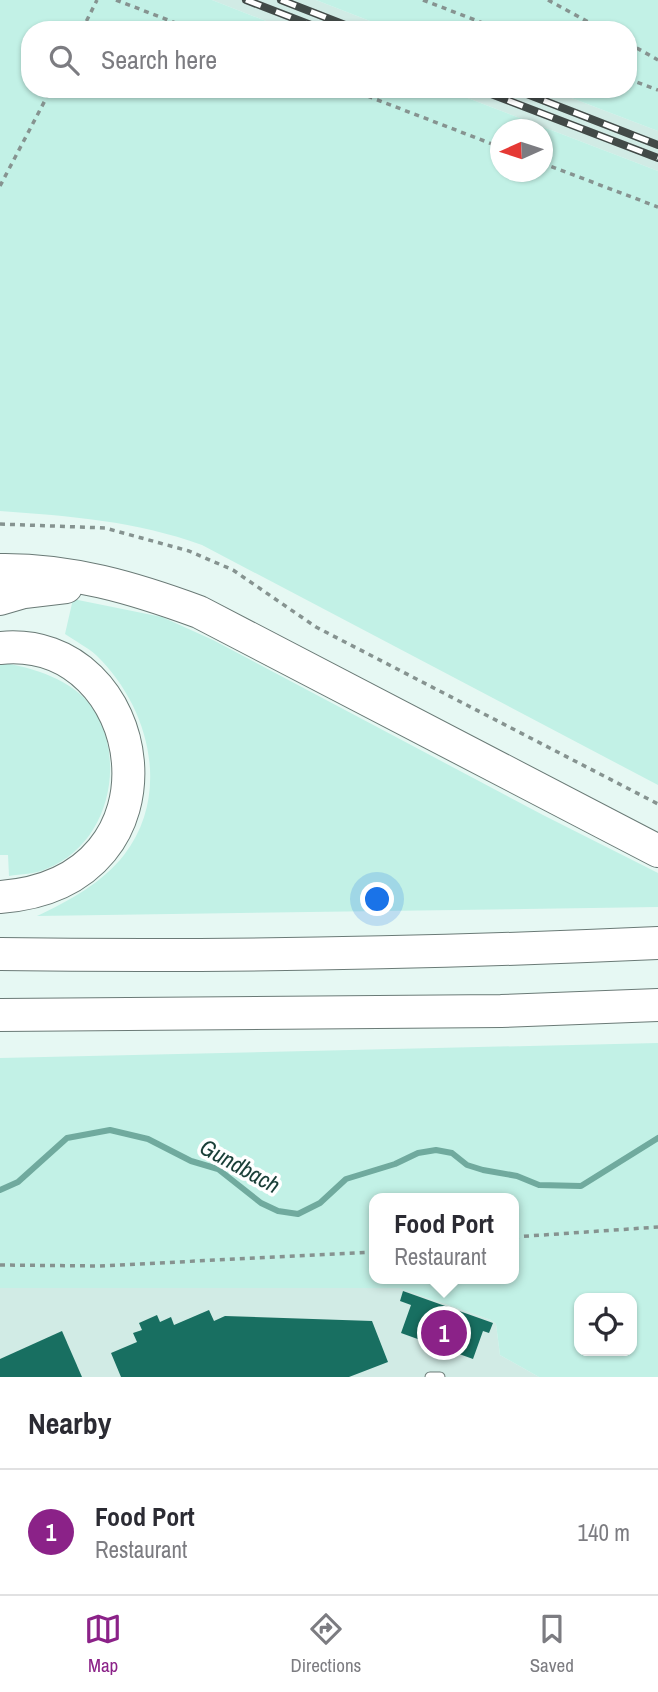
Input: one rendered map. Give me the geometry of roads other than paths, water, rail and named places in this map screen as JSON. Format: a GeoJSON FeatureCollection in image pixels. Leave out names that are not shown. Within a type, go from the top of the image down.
{"type":"FeatureCollection","features":[{"type":"Feature","properties":{"kind":"highway"},"geometry":{"type":"LineString","coordinates":[[0,570],[43,570],[123,586],[199,612],[658,852]]}},
{"type":"Feature","properties":{"kind":"highway"},"geometry":{"type":"LineString","coordinates":[[0,599],[24,592],[67,587],[123,586]]}},
{"type":"Feature","properties":{"kind":"highway"},"geometry":{"type":"LineString","coordinates":[[0,648],[51,655],[90,679],[116,715],[124,739],[129,787],[125,811],[115,832],[91,862],[62,884],[44,891],[0,897]]}},
{"type":"Feature","properties":{"kind":"highway"},"geometry":{"type":"LineString","coordinates":[[0,954],[174,956],[495,950],[658,943]]}},
{"type":"Feature","properties":{"kind":"highway"},"geometry":{"type":"LineString","coordinates":[[0,1015],[501,1011],[658,1004]]}},
{"type":"Feature","properties":{"kind":"lane"},"geometry":{"type":"LineString","coordinates":[[430,1377],[440,1377]]}},
{"type":"Feature","properties":{"kind":"waterway","name":"Gundbach"},"geometry":{"type":"LineString","coordinates":[[0,1190],[18,1182],[67,1138],[110,1130],[148,1139],[191,1161],[218,1169],[261,1203],[278,1211],[298,1214],[320,1203],[346,1179],[395,1164],[418,1153],[436,1150],[452,1153],[467,1165],[517,1176],[539,1185],[581,1186],[658,1138]]}},
{"type":"Feature","properties":{"kind":"railway"},"geometry":{"type":"LineString","coordinates":[[246,0],[301,21]]}},
{"type":"Feature","properties":{"kind":"railway"},"geometry":{"type":"LineString","coordinates":[[281,0],[335,21]]}},
{"type":"Feature","properties":{"kind":"railway"},"geometry":{"type":"LineString","coordinates":[[501,98],[658,158]]}},
{"type":"Feature","properties":{"kind":"railway"},"geometry":{"type":"LineString","coordinates":[[537,98],[658,145]]}},
{"type":"Feature","properties":{"kind":"place","name":"Food Port"},"geometry":{"type":"Point","coordinates":[444,1333]}}]}
